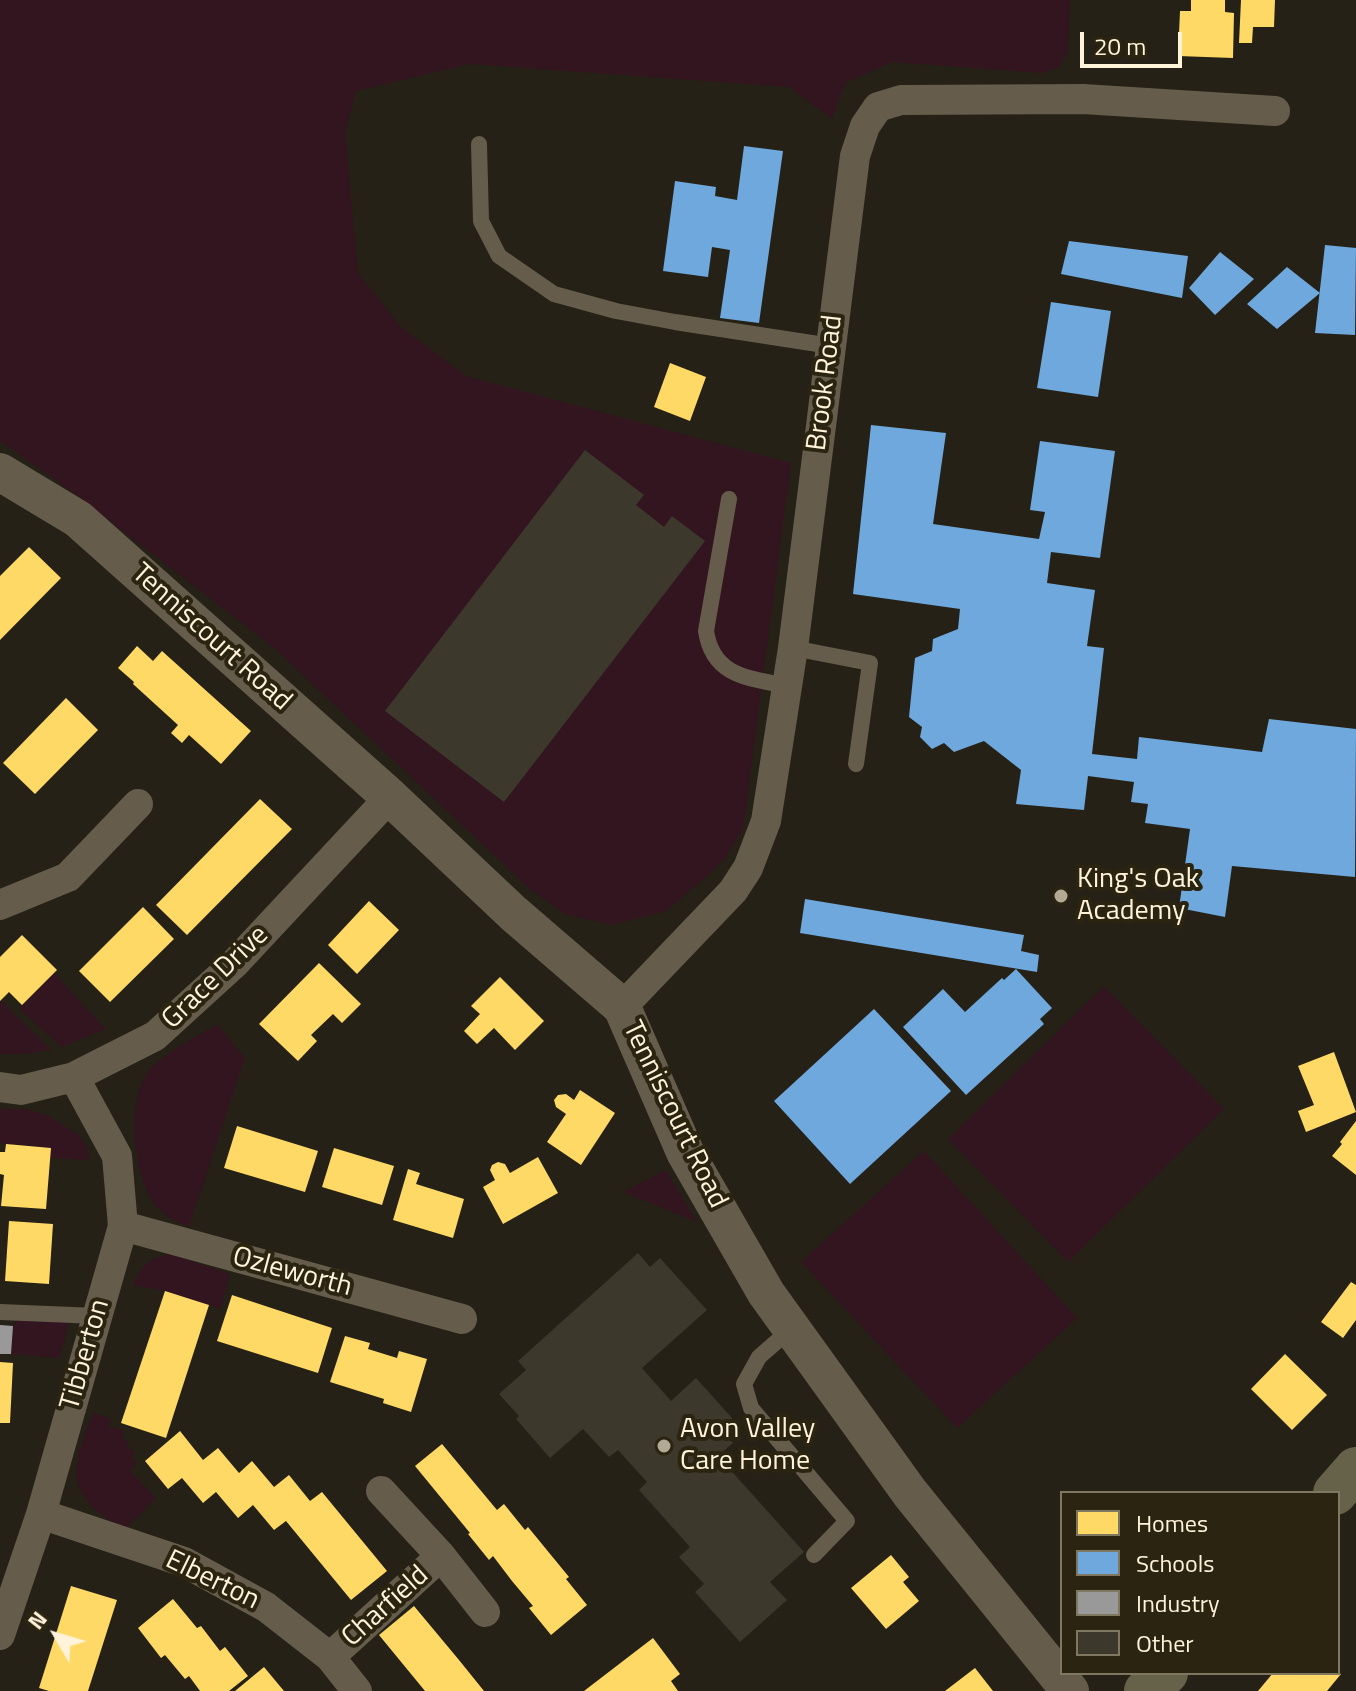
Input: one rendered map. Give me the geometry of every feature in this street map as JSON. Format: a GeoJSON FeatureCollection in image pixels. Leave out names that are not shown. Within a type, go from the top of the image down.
{"type":"FeatureCollection","features":[{"type":"Feature","properties":{"kind":"main road"},"geometry":{"type":"LineString","coordinates":[[1337,1491],[1356,1469]]}},
{"type":"Feature","properties":{"kind":"main road"},"geometry":{"type":"LineString","coordinates":[[1146,1691],[1164,1675]]}},
{"type":"Feature","properties":{"kind":"street","name":"Brook Road"},"geometry":{"type":"LineString","coordinates":[[622,1007],[733,891],[748,868],[766,821],[793,648],[855,156],[865,126],[878,107],[901,100],[1083,99],[1275,111]]}},
{"type":"Feature","properties":{"kind":"street","name":"Tenniscourt Road"},"geometry":{"type":"LineString","coordinates":[[0,472],[78,519],[390,797],[513,913],[622,1007],[685,1152],[766,1293],[910,1493],[1070,1691]]}},
{"type":"Feature","properties":{"kind":"street","name":"Grace Drive"},"geometry":{"type":"LineString","coordinates":[[0,1087],[21,1090],[74,1077],[155,1036],[234,964],[390,797]]}},
{"type":"Feature","properties":{"kind":"street"},"geometry":{"type":"LineString","coordinates":[[0,905],[68,877],[138,804]]}},
{"type":"Feature","properties":{"kind":"street","name":"Tibberton"},"geometry":{"type":"LineString","coordinates":[[2,1621],[41,1514],[123,1226],[117,1156],[74,1077]]}},
{"type":"Feature","properties":{"kind":"street","name":"Ozleworth"},"geometry":{"type":"LineString","coordinates":[[123,1226],[462,1319]]}},
{"type":"Feature","properties":{"kind":"street","name":"Charfield"},"geometry":{"type":"LineString","coordinates":[[381,1491],[441,1556],[485,1612]]}},
{"type":"Feature","properties":{"kind":"street","name":"Elberton"},"geometry":{"type":"LineString","coordinates":[[41,1514],[184,1562],[266,1607],[330,1657],[357,1691]]}},
{"type":"Feature","properties":{"kind":"street","name":"Charfield"},"geometry":{"type":"LineString","coordinates":[[330,1657],[441,1556]]}},
{"type":"Feature","properties":{"kind":"lane"},"geometry":{"type":"LineString","coordinates":[[479,144],[481,221],[499,256],[554,294],[616,311],[831,346]]}},
{"type":"Feature","properties":{"kind":"lane"},"geometry":{"type":"LineString","coordinates":[[729,499],[706,631],[709,647],[718,662],[739,675],[787,686]]}},
{"type":"Feature","properties":{"kind":"lane"},"geometry":{"type":"LineString","coordinates":[[793,648],[870,663],[856,764]]}},
{"type":"Feature","properties":{"kind":"lane"},"geometry":{"type":"LineString","coordinates":[[0,1312],[97,1316]]}},
{"type":"Feature","properties":{"kind":"lane"},"geometry":{"type":"LineString","coordinates":[[791,1329],[759,1357],[744,1384],[751,1408],[847,1521],[814,1555]]}},
{"type":"Feature","properties":{"kind":"shaded area"},"geometry":{"type":"Polygon","coordinates":[[[0,0],[1070,0],[1068,50],[1059,68],[1042,73],[892,62],[845,83],[832,119],[789,87],[470,64],[356,91],[345,133],[358,273],[401,327],[466,376],[791,463],[743,829],[725,858],[666,911],[611,925],[565,914],[530,889],[273,647],[71,491],[0,441],[0,0]]]}},
{"type":"Feature","properties":{"kind":"shaded area"},"geometry":{"type":"Polygon","coordinates":[[[55,972],[106,1029],[62,1047],[19,1009],[55,972]]]}},
{"type":"Feature","properties":{"kind":"shaded area"},"geometry":{"type":"Polygon","coordinates":[[[1104,986],[1224,1109],[1068,1262],[948,1139],[1104,986]]]}},
{"type":"Feature","properties":{"kind":"shaded area"},"geometry":{"type":"Polygon","coordinates":[[[0,1000],[51,1050],[0,1054],[0,1000]]]}},
{"type":"Feature","properties":{"kind":"shaded area"},"geometry":{"type":"Polygon","coordinates":[[[218,1025],[245,1058],[189,1227],[159,1209],[145,1186],[135,1136],[137,1101],[152,1067],[180,1046],[218,1025]]]}},
{"type":"Feature","properties":{"kind":"shaded area"},"geometry":{"type":"Polygon","coordinates":[[[0,1109],[26,1109],[47,1115],[77,1134],[87,1146],[89,1160],[50,1158],[50,1148],[0,1143],[0,1109]]]}},
{"type":"Feature","properties":{"kind":"shaded area"},"geometry":{"type":"Polygon","coordinates":[[[924,1151],[1077,1318],[957,1428],[801,1262],[924,1151]]]}},
{"type":"Feature","properties":{"kind":"shaded area"},"geometry":{"type":"Polygon","coordinates":[[[666,1170],[697,1222],[623,1192],[666,1170]]]}},
{"type":"Feature","properties":{"kind":"shaded area"},"geometry":{"type":"Polygon","coordinates":[[[171,1254],[230,1274],[221,1309],[165,1291],[133,1285],[147,1263],[171,1254]]]}},
{"type":"Feature","properties":{"kind":"shaded area"},"geometry":{"type":"Polygon","coordinates":[[[19,1316],[61,1319],[69,1324],[59,1358],[11,1354],[13,1326],[19,1316]]]}},
{"type":"Feature","properties":{"kind":"shaded area"},"geometry":{"type":"Polygon","coordinates":[[[94,1413],[111,1419],[109,1426],[124,1431],[122,1439],[128,1441],[127,1448],[134,1451],[132,1460],[137,1463],[130,1471],[156,1498],[123,1531],[89,1504],[78,1483],[79,1452],[94,1413]]]}},
{"type":"Feature","properties":{"kind":"building: Homes"},"geometry":{"type":"Polygon","coordinates":[[[1191,0],[1225,0],[1225,12],[1234,13],[1233,58],[1178,56],[1180,11],[1191,11],[1191,0]]]}},
{"type":"Feature","properties":{"kind":"building: Homes"},"geometry":{"type":"Polygon","coordinates":[[[1241,0],[1275,0],[1274,27],[1253,27],[1252,43],[1239,43],[1241,0]]]}},
{"type":"Feature","properties":{"kind":"building: Homes"},"geometry":{"type":"Polygon","coordinates":[[[670,363],[706,377],[690,421],[654,407],[670,363]]]}},
{"type":"Feature","properties":{"kind":"building: Homes"},"geometry":{"type":"Polygon","coordinates":[[[29,547],[61,578],[0,640],[0,576],[29,547]]]}},
{"type":"Feature","properties":{"kind":"building: Homes"},"geometry":{"type":"Polygon","coordinates":[[[137,646],[153,661],[162,651],[251,731],[221,764],[189,735],[182,743],[171,733],[178,725],[118,668],[137,646]]]}},
{"type":"Feature","properties":{"kind":"building: Homes"},"geometry":{"type":"Polygon","coordinates":[[[66,698],[98,730],[35,794],[3,763],[66,698]]]}},
{"type":"Feature","properties":{"kind":"building: Homes"},"geometry":{"type":"Polygon","coordinates":[[[260,799],[292,829],[187,935],[156,905],[260,799]]]}},
{"type":"Feature","properties":{"kind":"building: Homes"},"geometry":{"type":"Polygon","coordinates":[[[369,901],[399,930],[357,974],[328,945],[369,901]]]}},
{"type":"Feature","properties":{"kind":"building: Homes"},"geometry":{"type":"Polygon","coordinates":[[[143,907],[174,939],[110,1002],[79,971],[143,907]]]}},
{"type":"Feature","properties":{"kind":"building: Homes"},"geometry":{"type":"Polygon","coordinates":[[[22,935],[57,970],[22,1005],[9,992],[0,1001],[0,957],[22,935]]]}},
{"type":"Feature","properties":{"kind":"building: Homes"},"geometry":{"type":"Polygon","coordinates":[[[319,963],[361,1004],[342,1023],[333,1014],[311,1035],[317,1041],[298,1061],[259,1024],[319,963]]]}},
{"type":"Feature","properties":{"kind":"building: Homes"},"geometry":{"type":"Polygon","coordinates":[[[500,977],[544,1021],[515,1050],[494,1028],[477,1044],[464,1031],[480,1014],[471,1006],[500,977]]]}},
{"type":"Feature","properties":{"kind":"building: Homes"},"geometry":{"type":"Polygon","coordinates":[[[1334,1052],[1356,1112],[1306,1132],[1298,1111],[1314,1105],[1298,1066],[1334,1052]]]}},
{"type":"Feature","properties":{"kind":"building: Homes"},"geometry":{"type":"Polygon","coordinates":[[[580,1090],[615,1113],[581,1165],[547,1142],[566,1114],[556,1107],[554,1100],[558,1095],[566,1094],[574,1100],[580,1090]]]}},
{"type":"Feature","properties":{"kind":"building: Homes"},"geometry":{"type":"Polygon","coordinates":[[[1356,1121],[1356,1175],[1332,1156],[1356,1121]]]}},
{"type":"Feature","properties":{"kind":"building: Homes"},"geometry":{"type":"Polygon","coordinates":[[[237,1126],[318,1151],[305,1192],[224,1168],[237,1126]]]}},
{"type":"Feature","properties":{"kind":"building: Homes"},"geometry":{"type":"Polygon","coordinates":[[[6,1144],[51,1148],[46,1209],[1,1206],[4,1175],[0,1174],[0,1152],[5,1152],[6,1144]]]}},
{"type":"Feature","properties":{"kind":"building: Homes"},"geometry":{"type":"Polygon","coordinates":[[[334,1148],[394,1166],[382,1205],[322,1187],[334,1148]]]}},
{"type":"Feature","properties":{"kind":"building: Homes"},"geometry":{"type":"Polygon","coordinates":[[[538,1157],[558,1193],[503,1224],[483,1187],[495,1180],[490,1170],[492,1165],[498,1162],[505,1164],[510,1173],[538,1157]]]}},
{"type":"Feature","properties":{"kind":"building: Homes"},"geometry":{"type":"Polygon","coordinates":[[[408,1169],[420,1173],[416,1184],[464,1199],[453,1238],[393,1220],[408,1169]]]}},
{"type":"Feature","properties":{"kind":"building: Homes"},"geometry":{"type":"Polygon","coordinates":[[[9,1221],[53,1224],[49,1284],[5,1281],[9,1221]]]}},
{"type":"Feature","properties":{"kind":"building: Homes"},"geometry":{"type":"Polygon","coordinates":[[[1351,1282],[1356,1285],[1356,1320],[1343,1338],[1321,1322],[1351,1282]]]}},
{"type":"Feature","properties":{"kind":"building: Homes"},"geometry":{"type":"Polygon","coordinates":[[[165,1291],[209,1305],[166,1438],[121,1423],[165,1291]]]}},
{"type":"Feature","properties":{"kind":"building: Homes"},"geometry":{"type":"Polygon","coordinates":[[[232,1295],[332,1328],[318,1373],[217,1341],[232,1295]]]}},
{"type":"Feature","properties":{"kind":"building: Homes"},"geometry":{"type":"Polygon","coordinates":[[[345,1336],[370,1343],[368,1349],[397,1358],[399,1351],[427,1359],[411,1412],[383,1403],[384,1399],[330,1382],[345,1336]]]}},
{"type":"Feature","properties":{"kind":"building: Homes"},"geometry":{"type":"Polygon","coordinates":[[[1285,1354],[1327,1395],[1292,1430],[1251,1389],[1285,1354]]]}},
{"type":"Feature","properties":{"kind":"building: Homes"},"geometry":{"type":"Polygon","coordinates":[[[0,1362],[13,1363],[10,1423],[0,1423],[0,1362]]]}},
{"type":"Feature","properties":{"kind":"building: Homes"},"geometry":{"type":"Polygon","coordinates":[[[180,1431],[203,1460],[218,1448],[239,1473],[252,1461],[274,1487],[289,1475],[310,1501],[322,1492],[387,1571],[351,1600],[286,1521],[274,1530],[253,1505],[238,1518],[216,1492],[203,1503],[182,1478],[168,1489],[145,1461],[180,1431]]]}},
{"type":"Feature","properties":{"kind":"building: Homes"},"geometry":{"type":"Polygon","coordinates":[[[442,1444],[497,1510],[504,1504],[525,1530],[528,1527],[569,1577],[566,1579],[587,1605],[551,1635],[529,1608],[533,1606],[493,1556],[489,1560],[415,1466],[442,1444]]]}},
{"type":"Feature","properties":{"kind":"building: Homes"},"geometry":{"type":"Polygon","coordinates":[[[891,1555],[909,1577],[903,1582],[919,1601],[886,1629],[851,1588],[891,1555]]]}},
{"type":"Feature","properties":{"kind":"building: Homes"},"geometry":{"type":"Polygon","coordinates":[[[71,1586],[117,1600],[88,1691],[49,1691],[39,1688],[71,1586]]]}},
{"type":"Feature","properties":{"kind":"building: Homes"},"geometry":{"type":"Polygon","coordinates":[[[173,1599],[197,1628],[201,1626],[220,1651],[225,1647],[248,1676],[229,1691],[200,1691],[189,1676],[185,1679],[165,1655],[161,1658],[138,1628],[173,1599]]]}},
{"type":"Feature","properties":{"kind":"building: Homes"},"geometry":{"type":"Polygon","coordinates":[[[414,1606],[484,1691],[425,1691],[379,1635],[414,1606]]]}},
{"type":"Feature","properties":{"kind":"building: Homes"},"geometry":{"type":"Polygon","coordinates":[[[653,1638],[680,1674],[671,1681],[678,1691],[584,1691],[653,1638]]]}},
{"type":"Feature","properties":{"kind":"building: Homes"},"geometry":{"type":"Polygon","coordinates":[[[264,1667],[284,1691],[235,1691],[264,1667]]]}},
{"type":"Feature","properties":{"kind":"building: Homes"},"geometry":{"type":"Polygon","coordinates":[[[975,1668],[993,1691],[945,1691],[975,1668]]]}},
{"type":"Feature","properties":{"kind":"building: Homes"},"geometry":{"type":"Polygon","coordinates":[[[1341,1674],[1327,1691],[1258,1691],[1271,1675],[1341,1674]]]}},
{"type":"Feature","properties":{"kind":"building: Schools"},"geometry":{"type":"Polygon","coordinates":[[[744,146],[783,151],[759,323],[720,318],[730,250],[712,247],[708,277],[663,271],[675,181],[716,187],[715,196],[737,200],[744,146]]]}},
{"type":"Feature","properties":{"kind":"building: Schools"},"geometry":{"type":"Polygon","coordinates":[[[1069,241],[1188,256],[1182,298],[1061,274],[1069,241]]]}},
{"type":"Feature","properties":{"kind":"building: Schools"},"geometry":{"type":"Polygon","coordinates":[[[1325,245],[1356,248],[1355,335],[1315,333],[1325,245]]]}},
{"type":"Feature","properties":{"kind":"building: Schools"},"geometry":{"type":"Polygon","coordinates":[[[1220,252],[1254,279],[1215,315],[1189,288],[1220,252]]]}},
{"type":"Feature","properties":{"kind":"building: Schools"},"geometry":{"type":"Polygon","coordinates":[[[1287,267],[1320,293],[1277,329],[1247,304],[1287,267]]]}},
{"type":"Feature","properties":{"kind":"building: Schools"},"geometry":{"type":"Polygon","coordinates":[[[1051,302],[1111,311],[1098,397],[1037,388],[1051,302]]]}},
{"type":"Feature","properties":{"kind":"building: Schools"},"geometry":{"type":"Polygon","coordinates":[[[871,425],[946,433],[933,524],[1039,539],[1045,512],[1030,510],[1040,441],[1115,451],[1100,558],[1051,552],[1047,583],[1095,590],[1087,646],[1104,648],[1092,754],[1137,759],[1139,737],[1262,752],[1269,719],[1356,729],[1355,877],[1232,866],[1225,917],[1179,908],[1190,829],[1145,823],[1148,804],[1131,802],[1134,782],[1088,776],[1084,810],[1016,804],[1021,770],[984,741],[954,752],[944,743],[932,749],[920,737],[922,727],[909,717],[915,658],[932,651],[933,639],[958,629],[960,609],[853,594],[871,425]]]}},
{"type":"Feature","properties":{"kind":"building: Schools"},"geometry":{"type":"Polygon","coordinates":[[[805,899],[1024,935],[1021,951],[1039,955],[1037,972],[800,933],[805,899]]]}},
{"type":"Feature","properties":{"kind":"building: Schools"},"geometry":{"type":"Polygon","coordinates":[[[1016,969],[1052,1008],[1040,1019],[1044,1024],[966,1095],[903,1027],[943,989],[965,1012],[1016,969]]]}},
{"type":"Feature","properties":{"kind":"building: Schools"},"geometry":{"type":"Polygon","coordinates":[[[874,1009],[951,1091],[850,1184],[774,1101],[874,1009]]]}},
{"type":"Feature","properties":{"kind":"building: Industry"},"geometry":{"type":"Polygon","coordinates":[[[0,1325],[13,1326],[11,1354],[0,1354],[0,1325]]]}},
{"type":"Feature","properties":{"kind":"building: Other"},"geometry":{"type":"Polygon","coordinates":[[[585,450],[644,495],[636,505],[664,527],[672,516],[705,541],[504,802],[385,711],[585,450]]]}},
{"type":"Feature","properties":{"kind":"building: Other","name":"Avon Valley Care Home"},"geometry":{"type":"Polygon","coordinates":[[[638,1253],[650,1267],[660,1258],[707,1310],[642,1368],[671,1401],[696,1378],[732,1418],[720,1429],[733,1443],[718,1456],[804,1552],[770,1582],[787,1600],[740,1642],[695,1592],[704,1584],[679,1557],[690,1547],[639,1490],[647,1482],[618,1450],[609,1457],[583,1429],[550,1458],[499,1394],[526,1370],[518,1361],[638,1253]]]}},
{"type":"Feature","properties":{"kind":"place","name":"King's Oak Academy"},"geometry":{"type":"Point","coordinates":[1061,896]}},
{"type":"Feature","properties":{"kind":"place","name":"Avon Valley Care Home"},"geometry":{"type":"Point","coordinates":[664,1446]}}]}
